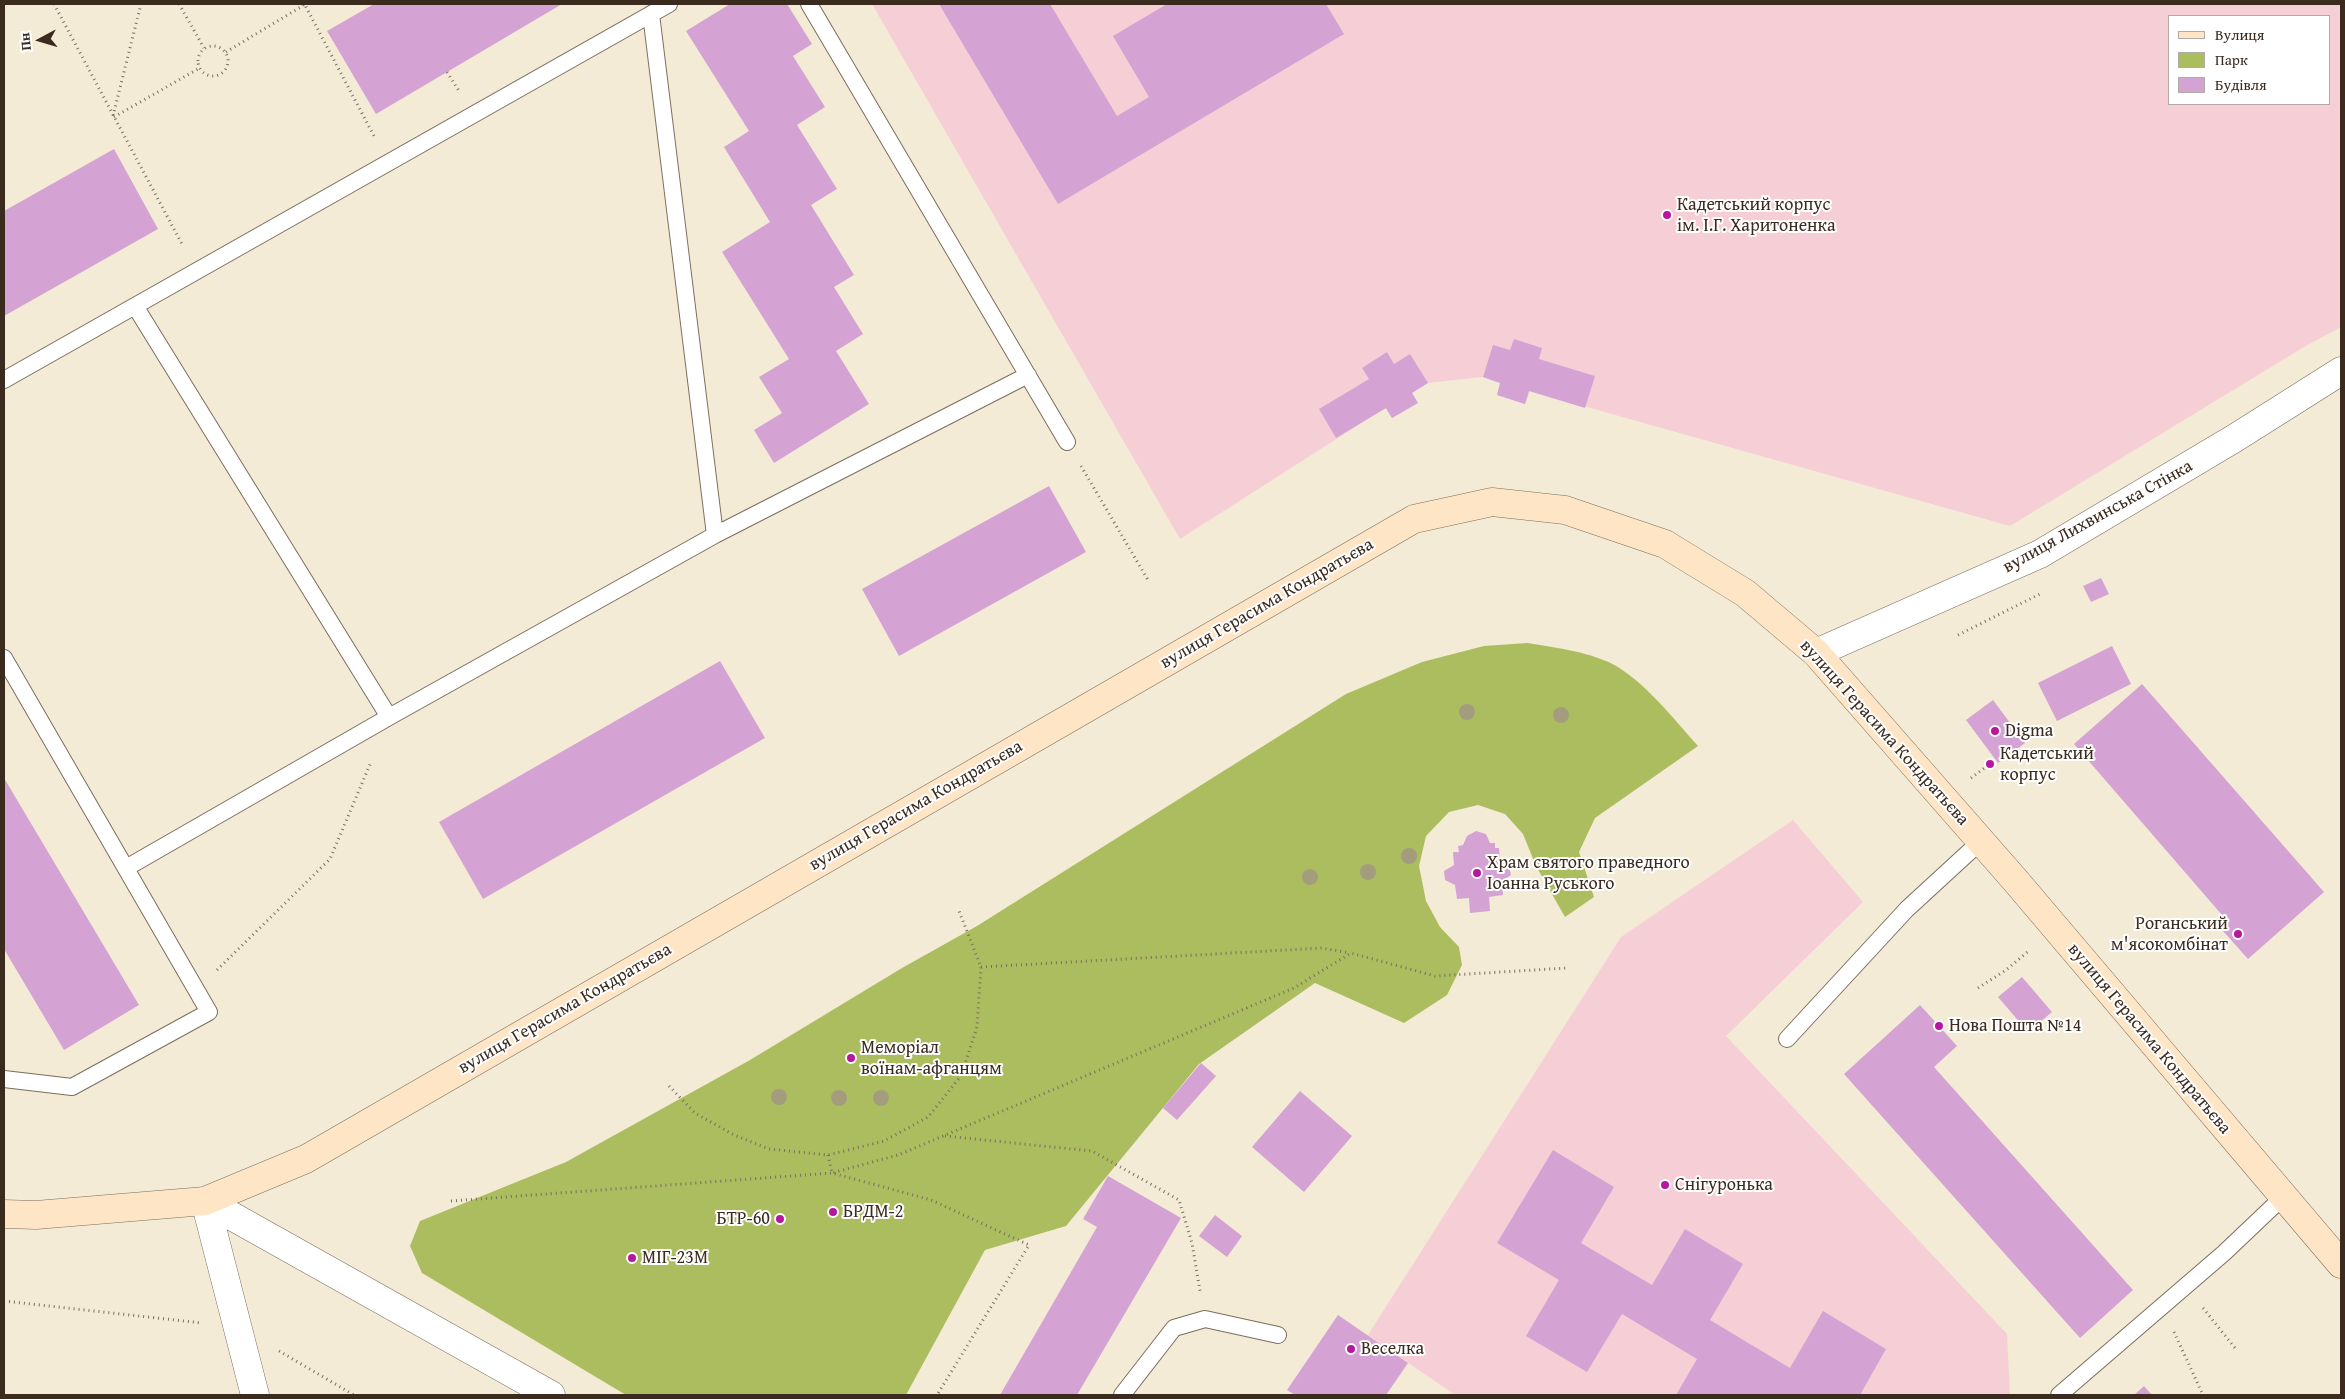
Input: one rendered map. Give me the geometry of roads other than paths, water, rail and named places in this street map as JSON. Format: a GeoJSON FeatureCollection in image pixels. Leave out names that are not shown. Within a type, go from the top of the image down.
{"type":"FeatureCollection","features":[{"type":"Feature","properties":{"kind":"main road","name":"вулиця Герасима Кондратьєва"},"geometry":{"type":"LineString","coordinates":[[4,1214],[36,1216],[206,1201],[306,1159],[1414,519],[1492,502],[1565,510],[1665,544],[1745,593],[1816,653],[1981,841],[2341,1264]]}},
{"type":"Feature","properties":{"kind":"street","name":"вулиця Лихвинська Стінка"},"geometry":{"type":"LineString","coordinates":[[1816,653],[2040,554],[2235,438],[2341,371]]}},
{"type":"Feature","properties":{"kind":"street"},"geometry":{"type":"LineString","coordinates":[[206,1201],[255,1395]]}},
{"type":"Feature","properties":{"kind":"street"},"geometry":{"type":"LineString","coordinates":[[206,1201],[551,1395]]}},
{"type":"Feature","properties":{"kind":"lane"},"geometry":{"type":"LineString","coordinates":[[4,380],[669,4]]}},
{"type":"Feature","properties":{"kind":"lane"},"geometry":{"type":"LineString","coordinates":[[809,4],[1067,442]]}},
{"type":"Feature","properties":{"kind":"lane"},"geometry":{"type":"LineString","coordinates":[[651,14],[715,535]]}},
{"type":"Feature","properties":{"kind":"lane"},"geometry":{"type":"LineString","coordinates":[[135,306],[389,717]]}},
{"type":"Feature","properties":{"kind":"lane"},"geometry":{"type":"LineString","coordinates":[[126,868],[389,717],[715,535],[1028,376]]}},
{"type":"Feature","properties":{"kind":"lane"},"geometry":{"type":"LineString","coordinates":[[4,658],[209,1012],[72,1087],[4,1079]]}},
{"type":"Feature","properties":{"kind":"lane"},"geometry":{"type":"LineString","coordinates":[[1787,1039],[1907,909],[1981,841]]}},
{"type":"Feature","properties":{"kind":"lane"},"geometry":{"type":"LineString","coordinates":[[2058,1395],[2185,1286],[2283,1197]]}},
{"type":"Feature","properties":{"kind":"lane"},"geometry":{"type":"LineString","coordinates":[[1122,1395],[1174,1328],[1205,1319],[1278,1336]]}},
{"type":"Feature","properties":{"kind":"place","name":"Кадетський корпус ім. І.Г. Харитоненка"},"geometry":{"type":"Point","coordinates":[1667,215]}},
{"type":"Feature","properties":{"kind":"place","name":"Digma"},"geometry":{"type":"Point","coordinates":[1995,731]}},
{"type":"Feature","properties":{"kind":"place","name":"Кадетський корпус"},"geometry":{"type":"Point","coordinates":[1990,764]}},
{"type":"Feature","properties":{"kind":"place","name":"Храм святого праведного Іоанна Руського"},"geometry":{"type":"Point","coordinates":[1477,873]}},
{"type":"Feature","properties":{"kind":"place","name":"Роганський м'ясокомбінат"},"geometry":{"type":"Point","coordinates":[2238,934]}},
{"type":"Feature","properties":{"kind":"place","name":"Нова Пошта №14"},"geometry":{"type":"Point","coordinates":[1939,1026]}},
{"type":"Feature","properties":{"kind":"place","name":"Меморіал воїнам-афганцям"},"geometry":{"type":"Point","coordinates":[851,1058]}},
{"type":"Feature","properties":{"kind":"place","name":"Снігуронька"},"geometry":{"type":"Point","coordinates":[1665,1185]}},
{"type":"Feature","properties":{"kind":"place","name":"БРДМ-2"},"geometry":{"type":"Point","coordinates":[833,1212]}},
{"type":"Feature","properties":{"kind":"place","name":"БТР-60"},"geometry":{"type":"Point","coordinates":[780,1219]}},
{"type":"Feature","properties":{"kind":"place","name":"МІГ-23М"},"geometry":{"type":"Point","coordinates":[632,1258]}},
{"type":"Feature","properties":{"kind":"place","name":"Веселка"},"geometry":{"type":"Point","coordinates":[1351,1349]}}]}
